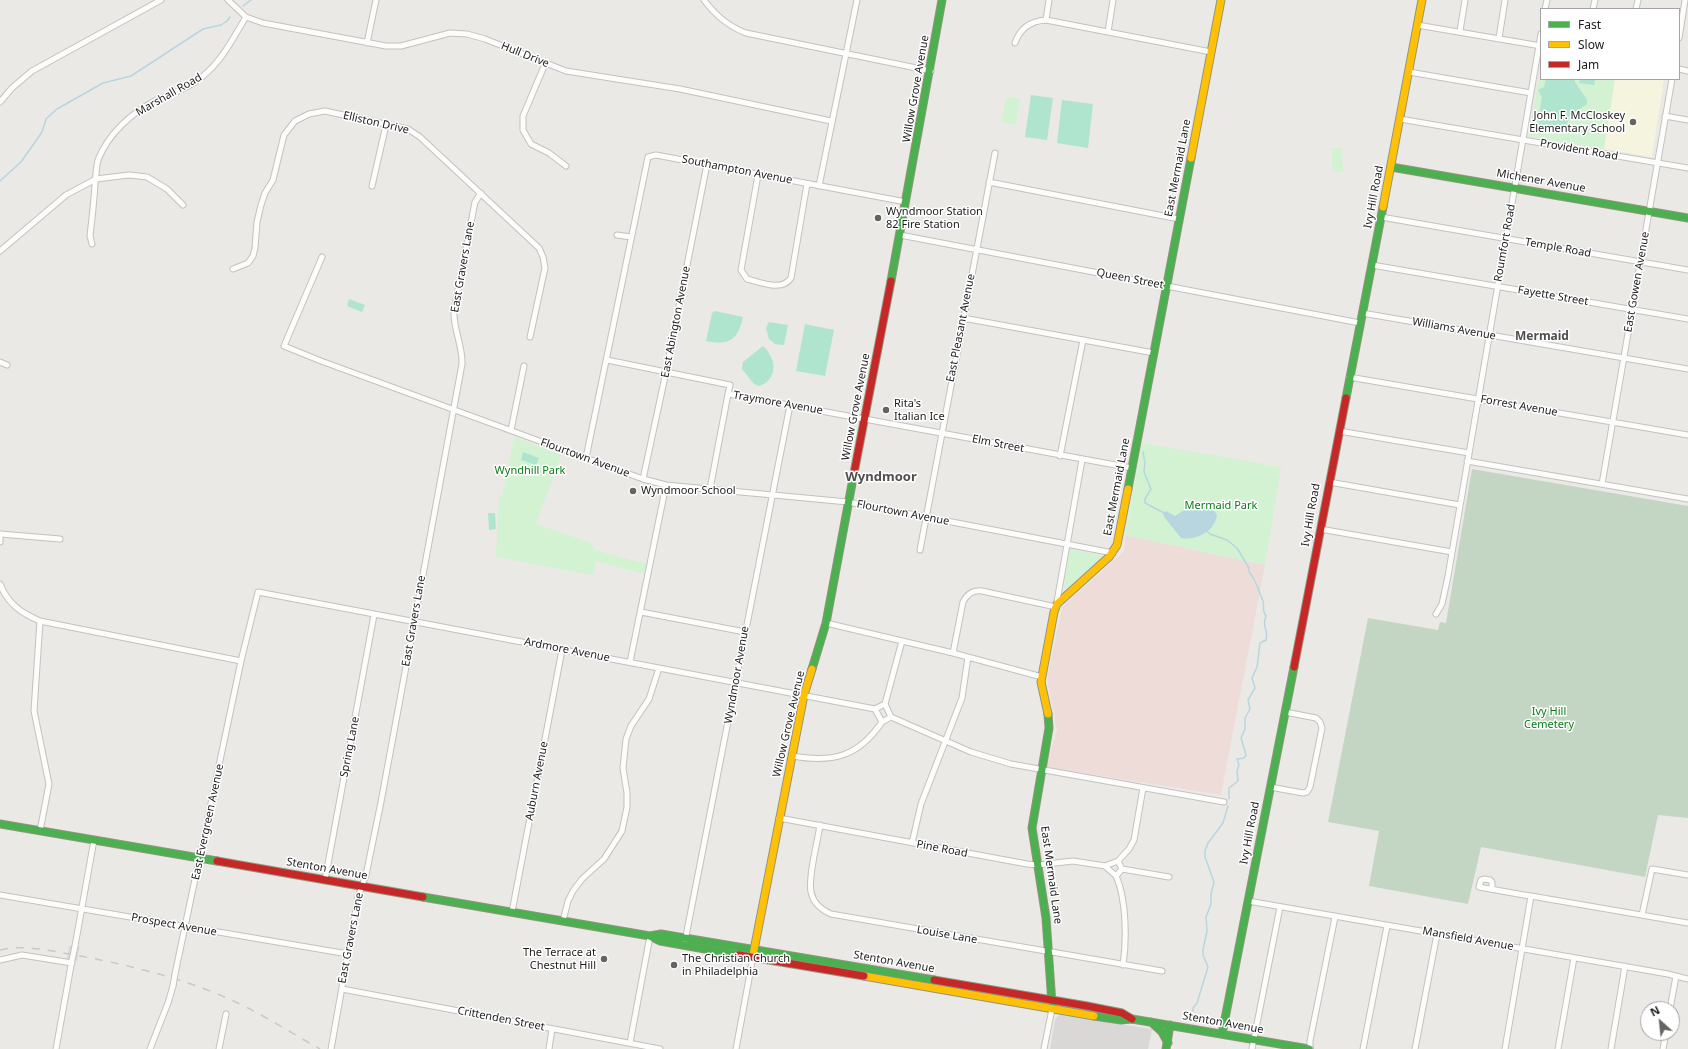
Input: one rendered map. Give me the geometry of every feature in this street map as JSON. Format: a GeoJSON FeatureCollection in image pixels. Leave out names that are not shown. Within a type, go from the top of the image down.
{"type":"FeatureCollection","features":[{"type":"Feature","properties":{"kind":"main road","name":"Willow Grove Avenue"},"geometry":{"type":"LineString","coordinates":[[753,957],[804,695],[826,622],[900,235],[942,0]]}},
{"type":"Feature","properties":{"kind":"main road","name":"East Mermaid Lane"},"geometry":{"type":"LineString","coordinates":[[1052,1009],[1046,918],[1032,825],[1049,724],[1042,689],[1042,677],[1056,607],[1063,597],[1113,553],[1118,543],[1221,0]]}},
{"type":"Feature","properties":{"kind":"main road","name":"Ivy Hill Road"},"geometry":{"type":"LineString","coordinates":[[1222,1034],[1380,217],[1391,167],[1422,0]]}},
{"type":"Feature","properties":{"kind":"main road","name":"Michener Avenue"},"geometry":{"type":"LineString","coordinates":[[1391,167],[1688,218]]}},
{"type":"Feature","properties":{"kind":"main road","name":"Stenton Avenue"},"geometry":{"type":"LineString","coordinates":[[0,824],[650,936],[660,941],[684,946],[1052,1009],[1121,1020],[1132,1018]]}},
{"type":"Feature","properties":{"kind":"main road","name":"Stenton Avenue"},"geometry":{"type":"LineString","coordinates":[[650,936],[661,934],[754,949],[1122,1013],[1132,1018],[1151,1022],[1310,1049]]}},
{"type":"Feature","properties":{"kind":"main road"},"geometry":{"type":"LineString","coordinates":[[1151,1022],[1162,1032],[1167,1046]]}},
{"type":"Feature","properties":{"kind":"main road"},"geometry":{"type":"LineString","coordinates":[[1167,1046],[1170,1025]]}},
{"type":"Feature","properties":{"kind":"street"},"geometry":{"type":"LineString","coordinates":[[0,102],[12,88],[32,71],[161,0]]}},
{"type":"Feature","properties":{"kind":"street","name":"Hull Drive"},"geometry":{"type":"LineString","coordinates":[[228,0],[246,17],[263,23],[386,46],[401,46],[450,33],[462,33],[485,39],[545,64],[582,74],[680,89],[831,121]]}},
{"type":"Feature","properties":{"kind":"street"},"geometry":{"type":"LineString","coordinates":[[367,43],[376,0]]}},
{"type":"Feature","properties":{"kind":"street"},"geometry":{"type":"LineString","coordinates":[[704,0],[711,10],[726,23],[746,33],[930,71]]}},
{"type":"Feature","properties":{"kind":"street"},"geometry":{"type":"LineString","coordinates":[[819,186],[831,121],[857,0]]}},
{"type":"Feature","properties":{"kind":"street"},"geometry":{"type":"LineString","coordinates":[[1046,20],[1049,0]]}},
{"type":"Feature","properties":{"kind":"street"},"geometry":{"type":"LineString","coordinates":[[1108,32],[1113,0]]}},
{"type":"Feature","properties":{"kind":"street"},"geometry":{"type":"LineString","coordinates":[[1460,32],[1465,0]]}},
{"type":"Feature","properties":{"kind":"street"},"geometry":{"type":"LineString","coordinates":[[1499,38],[1505,0]]}},
{"type":"Feature","properties":{"kind":"street"},"geometry":{"type":"LineString","coordinates":[[1680,34],[1685,16],[1686,0]]}},
{"type":"Feature","properties":{"kind":"street","name":"Marshall Road"},"geometry":{"type":"LineString","coordinates":[[92,244],[90,236],[96,168],[102,152],[116,131],[139,110],[186,88],[209,71],[227,48],[246,17]]}},
{"type":"Feature","properties":{"kind":"street"},"geometry":{"type":"LineString","coordinates":[[1016,43],[1025,26],[1033,22],[1046,20],[1211,52]]}},
{"type":"Feature","properties":{"kind":"street"},"geometry":{"type":"LineString","coordinates":[[1417,24],[1540,45]]}},
{"type":"Feature","properties":{"kind":"street","name":"Roumfort Road"},"geometry":{"type":"LineString","coordinates":[[1467,462],[1540,45]]}},
{"type":"Feature","properties":{"kind":"street"},"geometry":{"type":"LineString","coordinates":[[545,64],[523,116],[523,130],[531,144],[549,153],[566,166]]}},
{"type":"Feature","properties":{"kind":"street"},"geometry":{"type":"LineString","coordinates":[[1409,72],[1531,93]]}},
{"type":"Feature","properties":{"kind":"street","name":"East Gowen Avenue"},"geometry":{"type":"LineString","coordinates":[[1602,484],[1672,80]]}},
{"type":"Feature","properties":{"kind":"street","name":"Elliston Drive"},"geometry":{"type":"LineString","coordinates":[[233,269],[248,263],[254,252],[259,211],[265,193],[273,180],[282,141],[291,124],[309,114],[325,111],[408,129],[420,137],[539,248],[543,257],[544,268],[530,337]]}},
{"type":"Feature","properties":{"kind":"street"},"geometry":{"type":"LineString","coordinates":[[1665,116],[1688,120]]}},
{"type":"Feature","properties":{"kind":"street","name":"Provident Road"},"geometry":{"type":"LineString","coordinates":[[1400,119],[1688,168]]}},
{"type":"Feature","properties":{"kind":"street"},"geometry":{"type":"LineString","coordinates":[[372,186],[386,125]]}},
{"type":"Feature","properties":{"kind":"street","name":"East Pleasant Avenue"},"geometry":{"type":"LineString","coordinates":[[920,550],[994,153]]}},
{"type":"Feature","properties":{"kind":"street","name":"Southampton Avenue"},"geometry":{"type":"LineString","coordinates":[[631,237],[648,157],[656,155],[906,202]]}},
{"type":"Feature","properties":{"kind":"street","name":"East Abington Avenue"},"geometry":{"type":"LineString","coordinates":[[643,479],[666,372],[707,164]]}},
{"type":"Feature","properties":{"kind":"street"},"geometry":{"type":"LineString","coordinates":[[0,252],[66,195],[96,179],[129,175],[147,177],[167,188],[183,205]]}},
{"type":"Feature","properties":{"kind":"street"},"geometry":{"type":"LineString","coordinates":[[758,175],[741,270],[747,279],[769,284],[784,284],[791,278],[807,184]]}},
{"type":"Feature","properties":{"kind":"street"},"geometry":{"type":"LineString","coordinates":[[989,182],[1179,219]]}},
{"type":"Feature","properties":{"kind":"street","name":"East Gravers Lane"},"geometry":{"type":"LineString","coordinates":[[331,1049],[348,954],[381,802],[454,409],[462,357],[455,325],[454,311],[475,202],[480,193]]}},
{"type":"Feature","properties":{"kind":"street","name":"Temple Road"},"geometry":{"type":"LineString","coordinates":[[1380,217],[1688,270]]}},
{"type":"Feature","properties":{"kind":"street"},"geometry":{"type":"LineString","coordinates":[[586,458],[631,237],[617,235]]}},
{"type":"Feature","properties":{"kind":"street","name":"Queen Street"},"geometry":{"type":"LineString","coordinates":[[900,235],[1360,323]]}},
{"type":"Feature","properties":{"kind":"street","name":"Flourtown Avenue"},"geometry":{"type":"LineString","coordinates":[[322,257],[284,346],[321,361],[643,479],[666,485],[848,502],[1113,553]]}},
{"type":"Feature","properties":{"kind":"street","name":"Fayette Street"},"geometry":{"type":"LineString","coordinates":[[1372,264],[1688,319]]}},
{"type":"Feature","properties":{"kind":"street","name":"Williams Avenue"},"geometry":{"type":"LineString","coordinates":[[1362,313],[1688,369]]}},
{"type":"Feature","properties":{"kind":"street"},"geometry":{"type":"LineString","coordinates":[[963,318],[1154,353]]}},
{"type":"Feature","properties":{"kind":"street"},"geometry":{"type":"LineString","coordinates":[[1060,456],[1083,340]]}},
{"type":"Feature","properties":{"kind":"street","name":"Traymore Avenue"},"geometry":{"type":"LineString","coordinates":[[607,360],[730,385],[728,394],[865,419]]}},
{"type":"Feature","properties":{"kind":"street"},"geometry":{"type":"LineString","coordinates":[[0,362],[7,365]]}},
{"type":"Feature","properties":{"kind":"street"},"geometry":{"type":"LineString","coordinates":[[511,430],[524,366]]}},
{"type":"Feature","properties":{"kind":"street","name":"Forrest Avenue"},"geometry":{"type":"LineString","coordinates":[[1349,377],[1688,436]]}},
{"type":"Feature","properties":{"kind":"street"},"geometry":{"type":"LineString","coordinates":[[710,489],[728,394]]}},
{"type":"Feature","properties":{"kind":"street","name":"Wyndmoor Avenue"},"geometry":{"type":"LineString","coordinates":[[684,946],[790,405]]}},
{"type":"Feature","properties":{"kind":"street","name":"Elm Street"},"geometry":{"type":"LineString","coordinates":[[865,419],[1132,468]]}},
{"type":"Feature","properties":{"kind":"street"},"geometry":{"type":"LineString","coordinates":[[1339,431],[1469,453]]}},
{"type":"Feature","properties":{"kind":"street"},"geometry":{"type":"LineString","coordinates":[[953,653],[963,602],[972,592],[982,591],[1056,607],[1082,460]]}},
{"type":"Feature","properties":{"kind":"street"},"geometry":{"type":"LineString","coordinates":[[1436,614],[1442,604],[1467,462],[1688,499]]}},
{"type":"Feature","properties":{"kind":"street"},"geometry":{"type":"LineString","coordinates":[[1329,482],[1460,505]]}},
{"type":"Feature","properties":{"kind":"street"},"geometry":{"type":"LineString","coordinates":[[630,662],[666,485]]}},
{"type":"Feature","properties":{"kind":"street"},"geometry":{"type":"LineString","coordinates":[[1320,530],[1452,552]]}},
{"type":"Feature","properties":{"kind":"street"},"geometry":{"type":"LineString","coordinates":[[0,542],[0,535],[60,539]]}},
{"type":"Feature","properties":{"kind":"street"},"geometry":{"type":"LineString","coordinates":[[0,584],[5,595],[15,608],[40,621],[241,661]]}},
{"type":"Feature","properties":{"kind":"street","name":"Ardmore Avenue"},"geometry":{"type":"LineString","coordinates":[[258,592],[876,709]]}},
{"type":"Feature","properties":{"kind":"street","name":"East Evergreen Avenue"},"geometry":{"type":"LineString","coordinates":[[150,1049],[173,986],[241,661],[258,592]]}},
{"type":"Feature","properties":{"kind":"street"},"geometry":{"type":"LineString","coordinates":[[641,612],[745,632]]}},
{"type":"Feature","properties":{"kind":"street","name":"Spring Lane"},"geometry":{"type":"LineString","coordinates":[[325,880],[374,615]]}},
{"type":"Feature","properties":{"kind":"street"},"geometry":{"type":"LineString","coordinates":[[40,621],[34,711],[50,784],[40,831]]}},
{"type":"Feature","properties":{"kind":"street"},"geometry":{"type":"LineString","coordinates":[[826,622],[953,653],[1042,677]]}},
{"type":"Feature","properties":{"kind":"street"},"geometry":{"type":"LineString","coordinates":[[902,641],[885,704],[891,717],[984,756],[1041,770],[1224,802]]}},
{"type":"Feature","properties":{"kind":"street","name":"Auburn Avenue"},"geometry":{"type":"LineString","coordinates":[[512,912],[562,650]]}},
{"type":"Feature","properties":{"kind":"street"},"geometry":{"type":"LineString","coordinates":[[912,843],[922,804],[962,698],[968,657]]}},
{"type":"Feature","properties":{"kind":"street"},"geometry":{"type":"LineString","coordinates":[[562,921],[568,901],[573,891],[582,879],[604,859],[622,831],[627,807],[627,792],[623,768],[626,739],[631,726],[649,698],[659,668]]}},
{"type":"Feature","properties":{"kind":"street"},"geometry":{"type":"LineString","coordinates":[[882,722],[876,709],[885,704]]}},
{"type":"Feature","properties":{"kind":"street"},"geometry":{"type":"LineString","coordinates":[[1270,787],[1303,793],[1307,792],[1310,787],[1322,728],[1321,724],[1316,718],[1285,712]]}},
{"type":"Feature","properties":{"kind":"street"},"geometry":{"type":"LineString","coordinates":[[792,756],[818,760],[841,756],[861,746],[874,733],[882,722],[891,717]]}},
{"type":"Feature","properties":{"kind":"street"},"geometry":{"type":"LineString","coordinates":[[1123,965],[1126,944],[1126,928],[1123,893],[1116,876],[1105,866],[1118,861],[1129,849],[1134,840],[1143,788]]}},
{"type":"Feature","properties":{"kind":"street","name":"Pine Road"},"geometry":{"type":"LineString","coordinates":[[780,818],[1027,864],[1038,865],[1073,861],[1105,866]]}},
{"type":"Feature","properties":{"kind":"street","name":"Louise Lane"},"geometry":{"type":"LineString","coordinates":[[820,826],[810,877],[810,888],[814,902],[826,912],[836,916],[1162,971]]}},
{"type":"Feature","properties":{"kind":"street"},"geometry":{"type":"LineString","coordinates":[[56,1049],[94,840]]}},
{"type":"Feature","properties":{"kind":"street"},"geometry":{"type":"LineString","coordinates":[[1118,861],[1122,869]]}},
{"type":"Feature","properties":{"kind":"street"},"geometry":{"type":"LineString","coordinates":[[1116,876],[1122,869]]}},
{"type":"Feature","properties":{"kind":"street"},"geometry":{"type":"LineString","coordinates":[[1122,869],[1169,877]]}},
{"type":"Feature","properties":{"kind":"street"},"geometry":{"type":"LineString","coordinates":[[1642,915],[1652,870],[1688,875]]}},
{"type":"Feature","properties":{"kind":"street"},"geometry":{"type":"LineString","coordinates":[[1492,889],[1492,881],[1485,878],[1481,880],[1479,887],[1688,923]]}},
{"type":"Feature","properties":{"kind":"street","name":"Prospect Avenue"},"geometry":{"type":"LineString","coordinates":[[0,895],[348,954]]}},
{"type":"Feature","properties":{"kind":"street"},"geometry":{"type":"LineString","coordinates":[[1505,1049],[1531,896]]}},
{"type":"Feature","properties":{"kind":"street","name":"Mansfield Avenue"},"geometry":{"type":"LineString","coordinates":[[1248,901],[1625,966],[1688,979]]}},
{"type":"Feature","properties":{"kind":"street"},"geometry":{"type":"LineString","coordinates":[[1252,1049],[1280,907]]}},
{"type":"Feature","properties":{"kind":"street"},"geometry":{"type":"LineString","coordinates":[[1310,1049],[1310,1041],[1334,916]]}},
{"type":"Feature","properties":{"kind":"street"},"geometry":{"type":"LineString","coordinates":[[1363,1049],[1387,926]]}},
{"type":"Feature","properties":{"kind":"street"},"geometry":{"type":"LineString","coordinates":[[1415,1049],[1437,934]]}},
{"type":"Feature","properties":{"kind":"street"},"geometry":{"type":"LineString","coordinates":[[630,1043],[650,936]]}},
{"type":"Feature","properties":{"kind":"street"},"geometry":{"type":"LineString","coordinates":[[0,960],[22,955],[72,962]]}},
{"type":"Feature","properties":{"kind":"street"},"geometry":{"type":"LineString","coordinates":[[736,1049],[753,957]]}},
{"type":"Feature","properties":{"kind":"street"},"geometry":{"type":"LineString","coordinates":[[1558,1049],[1574,958]]}},
{"type":"Feature","properties":{"kind":"street"},"geometry":{"type":"LineString","coordinates":[[1611,1049],[1625,966]]}},
{"type":"Feature","properties":{"kind":"street"},"geometry":{"type":"LineString","coordinates":[[1671,1001],[1676,976]]}},
{"type":"Feature","properties":{"kind":"street","name":"Crittenden Street"},"geometry":{"type":"LineString","coordinates":[[342,989],[660,1049]]}},
{"type":"Feature","properties":{"kind":"street","name":"East Mermaid Lane"},"geometry":{"type":"LineString","coordinates":[[1044,1049],[1052,1009]]}},
{"type":"Feature","properties":{"kind":"street"},"geometry":{"type":"LineString","coordinates":[[219,1049],[226,1014]]}},
{"type":"Feature","properties":{"kind":"street"},"geometry":{"type":"LineString","coordinates":[[550,1049],[552,1029]]}},
{"type":"Feature","properties":{"kind":"shaded area","name":"John F. McCloskey Elementary School"},"geometry":{"type":"Polygon","coordinates":[[[1615,80],[1664,80],[1652,157],[1604,149],[1615,80]]]}},
{"type":"Feature","properties":{"kind":"shaded area"},"geometry":{"type":"Polygon","coordinates":[[[1125,535],[1265,565],[1221,795],[1046,767],[1057,730],[1047,679],[1062,607],[1124,551],[1125,535]]]}},
{"type":"Feature","properties":{"kind":"shaded area"},"geometry":{"type":"Polygon","coordinates":[[[1059,1015],[1152,1029],[1148,1049],[1050,1049],[1055,1020],[1059,1015]]]}},
{"type":"Feature","properties":{"kind":"green space"},"geometry":{"type":"Polygon","coordinates":[[[1540,74],[1540,80],[1615,80],[1604,149],[1529,136],[1540,74]]]}},
{"type":"Feature","properties":{"kind":"green space"},"geometry":{"type":"Polygon","coordinates":[[[1546,80],[1575,80],[1587,100],[1587,104],[1569,116],[1566,130],[1537,125],[1542,97],[1538,90],[1544,87],[1546,80]]]}},
{"type":"Feature","properties":{"kind":"green space"},"geometry":{"type":"Polygon","coordinates":[[[1580,80],[1595,80],[1594,85],[1579,83],[1580,80]]]}},
{"type":"Feature","properties":{"kind":"green space"},"geometry":{"type":"Polygon","coordinates":[[[1031,95],[1053,98],[1047,140],[1025,137],[1031,95]]]}},
{"type":"Feature","properties":{"kind":"green space"},"geometry":{"type":"Polygon","coordinates":[[[1006,97],[1020,99],[1016,125],[1001,122],[1006,97]]]}},
{"type":"Feature","properties":{"kind":"green space"},"geometry":{"type":"Polygon","coordinates":[[[1062,100],[1093,104],[1088,148],[1057,143],[1062,100]]]}},
{"type":"Feature","properties":{"kind":"green space"},"geometry":{"type":"Polygon","coordinates":[[[1331,148],[1341,148],[1343,171],[1333,172],[1331,148]]]}},
{"type":"Feature","properties":{"kind":"green space"},"geometry":{"type":"Polygon","coordinates":[[[349,299],[365,305],[362,312],[347,306],[349,299]]]}},
{"type":"Feature","properties":{"kind":"green space"},"geometry":{"type":"Polygon","coordinates":[[[715,311],[743,317],[738,331],[731,340],[721,343],[706,341],[712,313],[715,311]]]}},
{"type":"Feature","properties":{"kind":"green space"},"geometry":{"type":"Polygon","coordinates":[[[769,322],[788,325],[784,345],[775,344],[769,339],[766,328],[769,322]]]}},
{"type":"Feature","properties":{"kind":"green space"},"geometry":{"type":"Polygon","coordinates":[[[805,324],[834,330],[825,376],[796,371],[805,324]]]}},
{"type":"Feature","properties":{"kind":"green space"},"geometry":{"type":"Polygon","coordinates":[[[763,346],[771,356],[774,368],[770,378],[760,386],[754,384],[742,369],[743,362],[763,346]]]}},
{"type":"Feature","properties":{"kind":"green space","name":"Wyndhill Park"},"geometry":{"type":"Polygon","coordinates":[[[514,437],[561,455],[536,524],[591,543],[595,550],[646,564],[644,574],[596,561],[593,575],[496,557],[499,496],[502,497],[514,437]]]}},
{"type":"Feature","properties":{"kind":"green space","name":"Mermaid Park"},"geometry":{"type":"Polygon","coordinates":[[[1142,443],[1281,467],[1265,565],[1125,535],[1142,443]]]}},
{"type":"Feature","properties":{"kind":"green space"},"geometry":{"type":"Polygon","coordinates":[[[523,452],[539,458],[536,465],[521,460],[523,452]]]}},
{"type":"Feature","properties":{"kind":"green space","name":"Ivy Hill Cemetery"},"geometry":{"type":"Polygon","coordinates":[[[1472,469],[1688,506],[1688,818],[1658,815],[1645,877],[1481,847],[1468,904],[1369,886],[1379,831],[1328,822],[1368,618],[1438,630],[1440,622],[1446,623],[1472,469]]]}},
{"type":"Feature","properties":{"kind":"green space"},"geometry":{"type":"Polygon","coordinates":[[[488,513],[495,513],[496,529],[489,530],[488,513]]]}},
{"type":"Feature","properties":{"kind":"green space"},"geometry":{"type":"Polygon","coordinates":[[[1070,549],[1101,555],[1103,557],[1066,589],[1064,587],[1070,549]]]}},
{"type":"Feature","properties":{"kind":"water"},"geometry":{"type":"Polygon","coordinates":[[[1194,504],[1199,507],[1211,506],[1217,515],[1215,521],[1213,526],[1204,534],[1193,538],[1181,538],[1163,514],[1166,511],[1175,516],[1194,504]]]}},
{"type":"Feature","properties":{"kind":"pier"},"geometry":{"type":"Polygon","coordinates":[[[69,946],[80,946],[77,961],[67,959],[69,946]]]}},
{"type":"Feature","properties":{"kind":"waterway"},"geometry":{"type":"LineString","coordinates":[[243,6],[251,0]]}},
{"type":"Feature","properties":{"kind":"waterway"},"geometry":{"type":"LineString","coordinates":[[0,181],[21,162],[42,132],[46,119],[57,109],[103,83],[131,76],[203,29],[221,25],[230,17]]}},
{"type":"Feature","properties":{"kind":"waterway"},"geometry":{"type":"LineString","coordinates":[[1143,452],[1145,463],[1144,472],[1151,489],[1145,499],[1145,503],[1166,514]]}},
{"type":"Feature","properties":{"kind":"waterway"},"geometry":{"type":"LineString","coordinates":[[1206,530],[1210,534],[1227,540],[1237,548],[1249,568],[1249,572],[1254,578],[1263,601],[1266,616],[1264,623],[1267,637],[1266,640],[1260,643],[1257,667],[1252,678],[1255,688],[1248,700],[1250,709],[1245,718],[1245,729],[1241,738],[1246,755],[1244,758],[1237,759],[1239,765],[1237,771],[1238,781],[1229,788],[1229,799]]}},
{"type":"Feature","properties":{"kind":"waterway"},"geometry":{"type":"LineString","coordinates":[[1193,1011],[1193,1008],[1197,1003],[1208,967],[1203,955],[1203,950],[1207,931],[1206,917],[1211,904],[1211,894],[1214,882],[1205,857],[1205,851],[1208,843],[1223,823],[1228,806]]}},
{"type":"Feature","properties":{"kind":"railway"},"geometry":{"type":"LineString","coordinates":[[0,950],[9,948],[38,949],[97,959],[162,975],[226,997],[265,1017],[320,1049]]}},
{"type":"Feature","properties":{"kind":"traffic: fast"},"geometry":{"type":"LineString","coordinates":[[891,281],[942,0]]}},
{"type":"Feature","properties":{"kind":"traffic: fast"},"geometry":{"type":"LineString","coordinates":[[1128,489],[1191,158]]}},
{"type":"Feature","properties":{"kind":"traffic: fast"},"geometry":{"type":"LineString","coordinates":[[1391,167],[1688,218]]}},
{"type":"Feature","properties":{"kind":"traffic: fast"},"geometry":{"type":"LineString","coordinates":[[1346,398],[1383,207]]}},
{"type":"Feature","properties":{"kind":"traffic: fast"},"geometry":{"type":"LineString","coordinates":[[812,669],[826,623],[854,473]]}},
{"type":"Feature","properties":{"kind":"traffic: fast"},"geometry":{"type":"LineString","coordinates":[[1222,1034],[1294,667]]}},
{"type":"Feature","properties":{"kind":"traffic: fast"},"geometry":{"type":"LineString","coordinates":[[1048,714],[1049,728],[1032,828],[1046,918],[1052,1004]]}},
{"type":"Feature","properties":{"kind":"traffic: fast"},"geometry":{"type":"LineString","coordinates":[[0,824],[217,861]]}},
{"type":"Feature","properties":{"kind":"traffic: fast"},"geometry":{"type":"LineString","coordinates":[[423,897],[650,936],[660,941],[739,955]]}},
{"type":"Feature","properties":{"kind":"traffic: fast"},"geometry":{"type":"LineString","coordinates":[[650,936],[661,934],[934,980]]}},
{"type":"Feature","properties":{"kind":"traffic: fast"},"geometry":{"type":"LineString","coordinates":[[1094,1016],[1121,1020],[1132,1019],[1309,1049]]}},
{"type":"Feature","properties":{"kind":"traffic: fast"},"geometry":{"type":"LineString","coordinates":[[1151,1022],[1162,1032],[1168,1043]]}},
{"type":"Feature","properties":{"kind":"traffic: fast"},"geometry":{"type":"LineString","coordinates":[[1166,1049],[1170,1025]]}},
{"type":"Feature","properties":{"kind":"traffic: slow"},"geometry":{"type":"LineString","coordinates":[[1191,158],[1221,0]]}},
{"type":"Feature","properties":{"kind":"traffic: slow"},"geometry":{"type":"LineString","coordinates":[[1383,207],[1422,0]]}},
{"type":"Feature","properties":{"kind":"traffic: slow"},"geometry":{"type":"LineString","coordinates":[[1048,714],[1041,682],[1054,612],[1057,604],[1109,557],[1117,545],[1128,489]]}},
{"type":"Feature","properties":{"kind":"traffic: slow"},"geometry":{"type":"LineString","coordinates":[[753,955],[804,695],[812,669]]}},
{"type":"Feature","properties":{"kind":"traffic: slow"},"geometry":{"type":"LineString","coordinates":[[864,976],[1094,1016]]}},
{"type":"Feature","properties":{"kind":"traffic: jam"},"geometry":{"type":"LineString","coordinates":[[854,473],[891,281]]}},
{"type":"Feature","properties":{"kind":"traffic: jam"},"geometry":{"type":"LineString","coordinates":[[1294,667],[1346,398]]}},
{"type":"Feature","properties":{"kind":"traffic: jam"},"geometry":{"type":"LineString","coordinates":[[217,861],[423,897]]}},
{"type":"Feature","properties":{"kind":"traffic: jam"},"geometry":{"type":"LineString","coordinates":[[739,955],[864,976]]}},
{"type":"Feature","properties":{"kind":"traffic: jam"},"geometry":{"type":"LineString","coordinates":[[934,980],[1087,1006],[1122,1013],[1132,1019]]}},
{"type":"Feature","properties":{"kind":"place","name":"John F. McCloskey Elementary School"},"geometry":{"type":"Point","coordinates":[1633,122]}},
{"type":"Feature","properties":{"kind":"place","name":"Wyndmoor Station 82 Fire Station"},"geometry":{"type":"Point","coordinates":[878,218]}},
{"type":"Feature","properties":{"kind":"place","name":"Rita's Italian Ice"},"geometry":{"type":"Point","coordinates":[886,410]}},
{"type":"Feature","properties":{"kind":"place","name":"Wyndmoor School"},"geometry":{"type":"Point","coordinates":[633,491]}},
{"type":"Feature","properties":{"kind":"place","name":"The Terrace at Chestnut Hill"},"geometry":{"type":"Point","coordinates":[604,959]}},
{"type":"Feature","properties":{"kind":"place","name":"The Christian Church in Philadelphia"},"geometry":{"type":"Point","coordinates":[674,965]}},
{"type":"Feature","properties":{"kind":"district","name":"Mermaid"},"geometry":{"type":"Point","coordinates":[1542,337]}},
{"type":"Feature","properties":{"kind":"district","name":"Wyndmoor"},"geometry":{"type":"Point","coordinates":[881,477]}}]}
